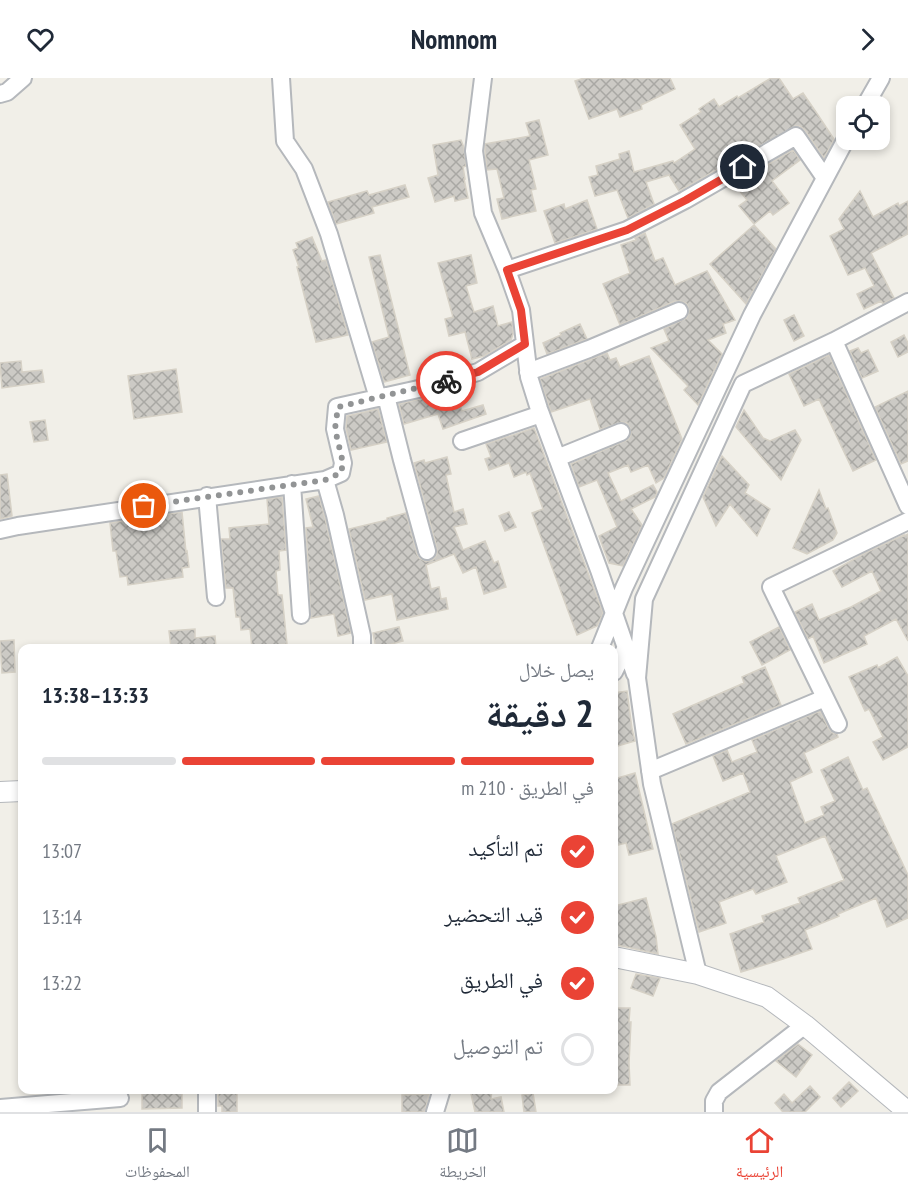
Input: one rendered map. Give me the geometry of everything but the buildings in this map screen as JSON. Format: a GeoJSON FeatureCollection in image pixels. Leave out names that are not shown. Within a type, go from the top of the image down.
{"type":"FeatureCollection","features":[{"type":"Feature","properties":{"kind":"street"},"geometry":{"type":"LineString","coordinates":[[0,94],[7,92],[23,78]]}},
{"type":"Feature","properties":{"kind":"street"},"geometry":{"type":"LineString","coordinates":[[281,78],[285,141],[304,169],[329,234],[402,460],[427,552]]}},
{"type":"Feature","properties":{"kind":"street"},"geometry":{"type":"LineString","coordinates":[[483,78],[474,151],[483,213],[521,310],[528,372],[541,414],[637,678],[652,784],[698,974]]}},
{"type":"Feature","properties":{"kind":"street"},"geometry":{"type":"LineString","coordinates":[[871,96],[881,78]]}},
{"type":"Feature","properties":{"kind":"street"},"geometry":{"type":"LineString","coordinates":[[507,270],[627,230],[686,200],[796,136],[825,178]]}},
{"type":"Feature","properties":{"kind":"street"},"geometry":{"type":"LineString","coordinates":[[602,644],[624,588],[752,315],[840,150]]}},
{"type":"Feature","properties":{"kind":"street"},"geometry":{"type":"LineString","coordinates":[[637,678],[644,599],[743,384],[834,341],[908,302]]}},
{"type":"Feature","properties":{"kind":"street"},"geometry":{"type":"LineString","coordinates":[[528,372],[679,312]]}},
{"type":"Feature","properties":{"kind":"street"},"geometry":{"type":"LineString","coordinates":[[834,341],[908,506]]}},
{"type":"Feature","properties":{"kind":"street"},"geometry":{"type":"LineString","coordinates":[[0,530],[207,496],[325,480],[341,473],[343,463],[335,429],[338,407],[423,388],[478,372],[525,344]]}},
{"type":"Feature","properties":{"kind":"street"},"geometry":{"type":"LineString","coordinates":[[462,441],[541,414]]}},
{"type":"Feature","properties":{"kind":"street"},"geometry":{"type":"LineString","coordinates":[[557,458],[621,432]]}},
{"type":"Feature","properties":{"kind":"street"},"geometry":{"type":"LineString","coordinates":[[325,480],[335,515],[362,644]]}},
{"type":"Feature","properties":{"kind":"street"},"geometry":{"type":"LineString","coordinates":[[292,484],[301,615]]}},
{"type":"Feature","properties":{"kind":"street"},"geometry":{"type":"LineString","coordinates":[[207,496],[216,597]]}},
{"type":"Feature","properties":{"kind":"street"},"geometry":{"type":"LineString","coordinates":[[838,724],[771,587],[908,520]]}},
{"type":"Feature","properties":{"kind":"street"},"geometry":{"type":"LineString","coordinates":[[618,664],[626,647]]}},
{"type":"Feature","properties":{"kind":"street"},"geometry":{"type":"LineString","coordinates":[[650,771],[825,698]]}},
{"type":"Feature","properties":{"kind":"street"},"geometry":{"type":"LineString","coordinates":[[0,792],[18,791]]}},
{"type":"Feature","properties":{"kind":"street"},"geometry":{"type":"LineString","coordinates":[[618,958],[698,974],[767,998],[806,1025],[908,1112]]}},
{"type":"Feature","properties":{"kind":"street"},"geometry":{"type":"LineString","coordinates":[[714,1112],[714,1101],[719,1092],[806,1025]]}},
{"type":"Feature","properties":{"kind":"street"},"geometry":{"type":"LineString","coordinates":[[207,1094],[207,1112]]}},
{"type":"Feature","properties":{"kind":"street"},"geometry":{"type":"LineString","coordinates":[[435,1112],[440,1094]]}},
{"type":"Feature","properties":{"kind":"street"},"geometry":{"type":"LineString","coordinates":[[0,1108],[120,1100]]}},
{"type":"Feature","properties":{"kind":"way so far"},"geometry":{"type":"LineString","coordinates":[[144,506],[325,480],[341,473],[343,463],[335,429],[338,407],[446,381]]}},
{"type":"Feature","properties":{"kind":"route"},"geometry":{"type":"LineString","coordinates":[[446,381],[478,372],[525,344],[521,310],[507,270],[627,230],[743,167]]}}]}
